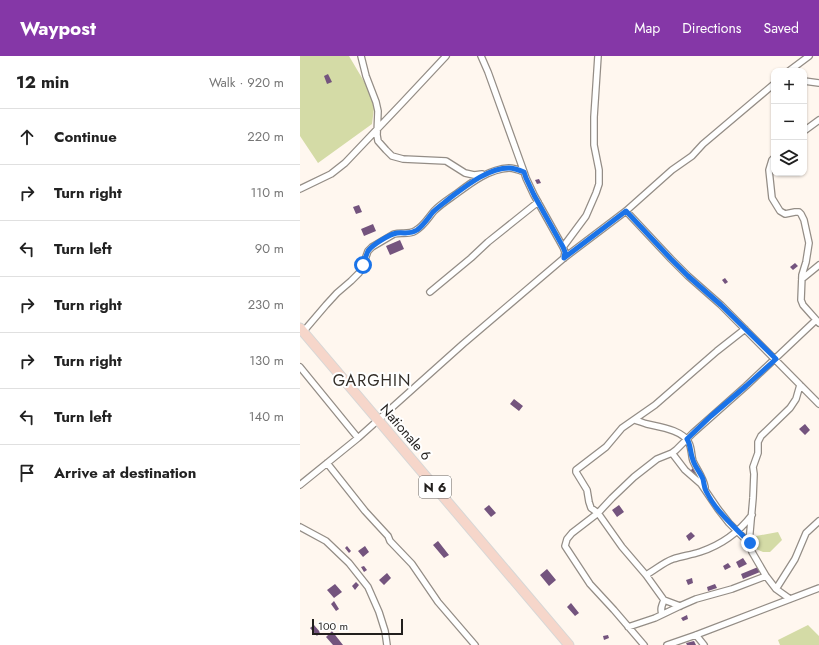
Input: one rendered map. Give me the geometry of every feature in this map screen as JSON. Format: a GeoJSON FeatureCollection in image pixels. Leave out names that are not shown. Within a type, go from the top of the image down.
{"type":"FeatureCollection","features":[{"type":"Feature","properties":{"kind":"main road","name":"Nationale 6"},"geometry":{"type":"LineString","coordinates":[[302,330],[569,645]]}},
{"type":"Feature","properties":{"kind":"street"},"geometry":{"type":"LineString","coordinates":[[361,56],[378,111],[378,141],[392,156],[403,159],[446,161],[465,173],[474,175],[510,168],[524,172]]}},
{"type":"Feature","properties":{"kind":"street"},"geometry":{"type":"LineString","coordinates":[[300,189],[331,174],[345,163],[446,56]]}},
{"type":"Feature","properties":{"kind":"street"},"geometry":{"type":"LineString","coordinates":[[481,56],[528,184],[563,247],[565,252],[564,258]]}},
{"type":"Feature","properties":{"kind":"street"},"geometry":{"type":"LineString","coordinates":[[563,247],[586,216],[599,184],[599,170],[594,145],[594,117],[598,56]]}},
{"type":"Feature","properties":{"kind":"street"},"geometry":{"type":"LineString","coordinates":[[793,68],[808,56]]}},
{"type":"Feature","properties":{"kind":"street"},"geometry":{"type":"LineString","coordinates":[[807,81],[819,83]]}},
{"type":"Feature","properties":{"kind":"street"},"geometry":{"type":"LineString","coordinates":[[300,484],[327,464],[332,458],[378,421],[463,344],[564,258],[626,211],[672,170],[692,156],[703,144],[771,87]]}},
{"type":"Feature","properties":{"kind":"street"},"geometry":{"type":"LineString","coordinates":[[807,129],[819,120]]}},
{"type":"Feature","properties":{"kind":"street"},"geometry":{"type":"LineString","coordinates":[[644,645],[590,584],[565,546],[567,538],[598,513],[616,494],[657,459],[672,453],[711,416],[818,322],[801,302],[802,279],[809,243],[804,220],[799,212],[785,214],[777,208],[772,198],[769,170],[771,163]]}},
{"type":"Feature","properties":{"kind":"street"},"geometry":{"type":"LineString","coordinates":[[302,330],[337,293],[359,273],[368,251],[372,247],[394,234],[407,234],[415,231],[422,226],[439,207],[475,180],[491,172]]}},
{"type":"Feature","properties":{"kind":"street"},"geometry":{"type":"LineString","coordinates":[[430,292],[488,242],[538,202]]}},
{"type":"Feature","properties":{"kind":"street"},"geometry":{"type":"LineString","coordinates":[[626,211],[671,259],[721,305],[819,404]]}},
{"type":"Feature","properties":{"kind":"street"},"geometry":{"type":"LineString","coordinates":[[802,279],[819,265]]}},
{"type":"Feature","properties":{"kind":"street"},"geometry":{"type":"LineString","coordinates":[[680,606],[664,600],[646,575],[622,547],[598,513],[590,506],[587,490],[576,474],[576,470],[606,447],[622,428],[655,405],[717,351],[745,329]]}},
{"type":"Feature","properties":{"kind":"street"},"geometry":{"type":"LineString","coordinates":[[300,367],[358,438]]}},
{"type":"Feature","properties":{"kind":"street"},"geometry":{"type":"LineString","coordinates":[[790,599],[776,589],[766,576],[752,552],[750,543],[754,474],[753,467],[758,453],[758,442],[761,436],[790,408],[796,399],[800,385]]}},
{"type":"Feature","properties":{"kind":"street"},"geometry":{"type":"LineString","coordinates":[[635,420],[671,430],[687,439],[692,458],[703,479],[705,490]]}},
{"type":"Feature","properties":{"kind":"street"},"geometry":{"type":"LineString","coordinates":[[672,453],[685,470],[697,480],[729,523],[750,543]]}},
{"type":"Feature","properties":{"kind":"street"},"geometry":{"type":"LineString","coordinates":[[327,464],[365,511],[388,536],[390,541],[412,564],[438,602],[475,645]]}},
{"type":"Feature","properties":{"kind":"street"},"geometry":{"type":"LineString","coordinates":[[646,575],[672,560],[701,552],[719,544],[737,531],[752,515]]}},
{"type":"Feature","properties":{"kind":"street"},"geometry":{"type":"LineString","coordinates":[[776,589],[795,559],[806,533],[819,521]]}},
{"type":"Feature","properties":{"kind":"street"},"geometry":{"type":"LineString","coordinates":[[300,527],[326,541],[349,563],[366,584],[379,612],[385,631],[387,645]]}},
{"type":"Feature","properties":{"kind":"street"},"geometry":{"type":"LineString","coordinates":[[628,627],[655,618],[696,599],[732,589],[766,576]]}},
{"type":"Feature","properties":{"kind":"street"},"geometry":{"type":"LineString","coordinates":[[667,645],[819,588]]}},
{"type":"Feature","properties":{"kind":"street"},"geometry":{"type":"LineString","coordinates":[[662,614],[661,607],[664,600]]}},
{"type":"Feature","properties":{"kind":"street"},"geometry":{"type":"LineString","coordinates":[[696,635],[704,645]]}},
{"type":"Feature","properties":{"kind":"green space"},"geometry":{"type":"Polygon","coordinates":[[[300,56],[349,56],[375,100],[372,124],[318,163],[300,136],[300,56]]]}},
{"type":"Feature","properties":{"kind":"green space"},"geometry":{"type":"Polygon","coordinates":[[[778,532],[782,540],[770,552],[763,552],[756,549],[756,536],[778,532]]]}},
{"type":"Feature","properties":{"kind":"green space"},"geometry":{"type":"Polygon","coordinates":[[[808,625],[819,636],[819,645],[780,645],[778,640],[808,625]]]}},
{"type":"Feature","properties":{"kind":"building"},"geometry":{"type":"Polygon","coordinates":[[[328,74],[332,82],[327,84],[324,76],[328,74]]]}},
{"type":"Feature","properties":{"kind":"building"},"geometry":{"type":"Polygon","coordinates":[[[539,179],[541,183],[537,184],[535,180],[539,179]]]}},
{"type":"Feature","properties":{"kind":"building"},"geometry":{"type":"Polygon","coordinates":[[[359,205],[362,212],[356,214],[353,207],[359,205]]]}},
{"type":"Feature","properties":{"kind":"building"},"geometry":{"type":"Polygon","coordinates":[[[373,224],[376,231],[364,236],[361,229],[373,224]]]}},
{"type":"Feature","properties":{"kind":"building"},"geometry":{"type":"Polygon","coordinates":[[[400,240],[404,249],[390,255],[386,246],[400,240]]]}},
{"type":"Feature","properties":{"kind":"building"},"geometry":{"type":"Polygon","coordinates":[[[795,263],[798,266],[793,270],[790,267],[795,263]]]}},
{"type":"Feature","properties":{"kind":"building"},"geometry":{"type":"Polygon","coordinates":[[[725,278],[728,282],[725,284],[722,280],[725,278]]]}},
{"type":"Feature","properties":{"kind":"building"},"geometry":{"type":"Polygon","coordinates":[[[514,399],[523,406],[519,411],[510,404],[514,399]]]}},
{"type":"Feature","properties":{"kind":"building"},"geometry":{"type":"Polygon","coordinates":[[[805,424],[810,430],[805,435],[799,429],[805,424]]]}},
{"type":"Feature","properties":{"kind":"building"},"geometry":{"type":"Polygon","coordinates":[[[693,468],[698,475],[695,478],[690,471],[693,468]]]}},
{"type":"Feature","properties":{"kind":"building"},"geometry":{"type":"Polygon","coordinates":[[[489,505],[496,513],[491,517],[484,509],[489,505]]]}},
{"type":"Feature","properties":{"kind":"building"},"geometry":{"type":"Polygon","coordinates":[[[619,505],[624,512],[617,517],[612,510],[619,505]]]}},
{"type":"Feature","properties":{"kind":"building"},"geometry":{"type":"Polygon","coordinates":[[[691,532],[695,536],[689,541],[686,536],[691,532]]]}},
{"type":"Feature","properties":{"kind":"building"},"geometry":{"type":"Polygon","coordinates":[[[438,541],[449,555],[444,558],[433,545],[438,541]]]}},
{"type":"Feature","properties":{"kind":"building"},"geometry":{"type":"Polygon","coordinates":[[[347,546],[351,551],[349,553],[345,548],[347,546]]]}},
{"type":"Feature","properties":{"kind":"building"},"geometry":{"type":"Polygon","coordinates":[[[365,546],[369,552],[363,557],[358,551],[365,546]]]}},
{"type":"Feature","properties":{"kind":"building"},"geometry":{"type":"Polygon","coordinates":[[[743,558],[747,564],[739,568],[736,562],[743,558]]]}},
{"type":"Feature","properties":{"kind":"building"},"geometry":{"type":"Polygon","coordinates":[[[728,563],[731,567],[725,570],[723,566],[728,563]]]}},
{"type":"Feature","properties":{"kind":"building"},"geometry":{"type":"Polygon","coordinates":[[[364,566],[367,570],[364,572],[361,567],[364,566]]]}},
{"type":"Feature","properties":{"kind":"building"},"geometry":{"type":"Polygon","coordinates":[[[758,567],[760,572],[743,579],[741,574],[758,567]]]}},
{"type":"Feature","properties":{"kind":"building"},"geometry":{"type":"Polygon","coordinates":[[[547,569],[556,580],[549,586],[540,575],[547,569]]]}},
{"type":"Feature","properties":{"kind":"building"},"geometry":{"type":"Polygon","coordinates":[[[387,573],[391,578],[384,585],[379,580],[387,573]]]}},
{"type":"Feature","properties":{"kind":"building"},"geometry":{"type":"Polygon","coordinates":[[[692,578],[693,583],[688,585],[686,580],[692,578]]]}},
{"type":"Feature","properties":{"kind":"building"},"geometry":{"type":"Polygon","coordinates":[[[356,582],[359,585],[355,590],[352,586],[356,582]]]}},
{"type":"Feature","properties":{"kind":"building"},"geometry":{"type":"Polygon","coordinates":[[[335,584],[342,592],[334,598],[327,590],[335,584]]]}},
{"type":"Feature","properties":{"kind":"building"},"geometry":{"type":"Polygon","coordinates":[[[715,584],[717,588],[708,591],[707,587],[715,584]]]}},
{"type":"Feature","properties":{"kind":"building"},"geometry":{"type":"Polygon","coordinates":[[[334,601],[339,609],[336,611],[331,604],[334,601]]]}},
{"type":"Feature","properties":{"kind":"building"},"geometry":{"type":"Polygon","coordinates":[[[571,603],[579,613],[575,616],[567,607],[571,603]]]}},
{"type":"Feature","properties":{"kind":"building"},"geometry":{"type":"Polygon","coordinates":[[[687,615],[688,619],[683,621],[681,618],[687,615]]]}},
{"type":"Feature","properties":{"kind":"building"},"geometry":{"type":"Polygon","coordinates":[[[314,625],[320,632],[317,636],[310,628],[314,625]]]}},
{"type":"Feature","properties":{"kind":"building"},"geometry":{"type":"Polygon","coordinates":[[[332,631],[343,645],[333,645],[326,637],[332,631]]]}},
{"type":"Feature","properties":{"kind":"building"},"geometry":{"type":"Polygon","coordinates":[[[608,635],[609,638],[604,640],[603,636],[608,635]]]}},
{"type":"Feature","properties":{"kind":"building"},"geometry":{"type":"Polygon","coordinates":[[[694,641],[696,645],[687,645],[686,643],[694,641]]]}},
{"type":"Feature","properties":{"kind":"district","name":"GARGHIN"},"geometry":{"type":"Point","coordinates":[372,380]}},
{"type":"Feature","properties":{"kind":"route"},"geometry":{"type":"LineString","coordinates":[[363,265],[368,251],[376,243],[394,234],[407,234],[415,231],[428,220],[433,212],[475,180],[491,172],[504,168],[524,172],[534,195],[563,247],[565,252],[564,258],[626,211],[688,276],[721,305],[776,359],[687,439],[696,469],[703,479],[705,490],[729,523],[750,543]]}}]}
